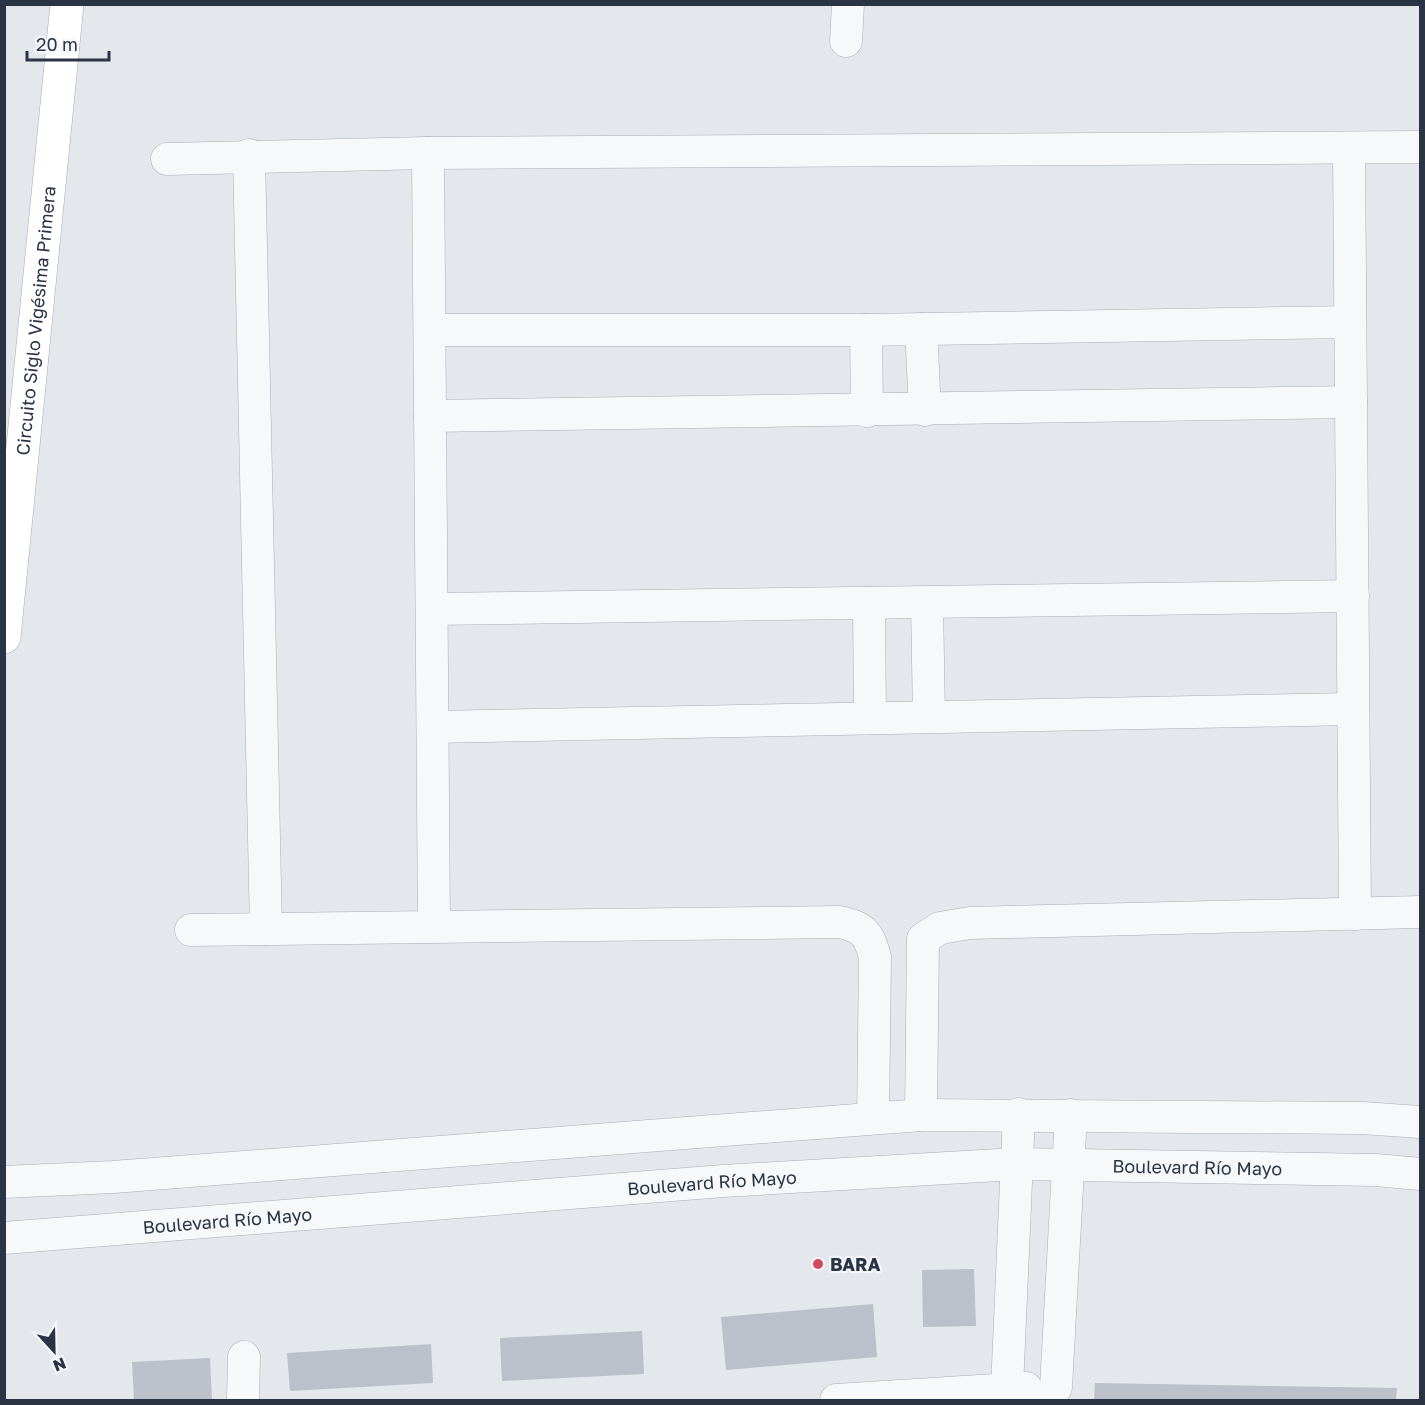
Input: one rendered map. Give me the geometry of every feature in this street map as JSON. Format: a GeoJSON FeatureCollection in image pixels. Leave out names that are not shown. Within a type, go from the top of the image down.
{"type":"FeatureCollection","features":[{"type":"Feature","properties":{"kind":"main road","name":"Circuito Siglo Vigésima Primera"},"geometry":{"type":"LineString","coordinates":[[4,637],[67,4]]}},
{"type":"Feature","properties":{"kind":"street"},"geometry":{"type":"LineString","coordinates":[[846,41],[848,4]]}},
{"type":"Feature","properties":{"kind":"street"},"geometry":{"type":"LineString","coordinates":[[167,159],[249,155],[428,153],[1420,147]]}},
{"type":"Feature","properties":{"kind":"street"},"geometry":{"type":"LineString","coordinates":[[1349,149],[1355,914]]}},
{"type":"Feature","properties":{"kind":"street"},"geometry":{"type":"LineString","coordinates":[[428,153],[434,926]]}},
{"type":"Feature","properties":{"kind":"street"},"geometry":{"type":"LineString","coordinates":[[249,155],[266,929]]}},
{"type":"Feature","properties":{"kind":"street"},"geometry":{"type":"LineString","coordinates":[[430,330],[866,330],[1350,322]]}},
{"type":"Feature","properties":{"kind":"street"},"geometry":{"type":"LineString","coordinates":[[921,329],[925,410]]}},
{"type":"Feature","properties":{"kind":"street"},"geometry":{"type":"LineString","coordinates":[[866,330],[867,411]]}},
{"type":"Feature","properties":{"kind":"street"},"geometry":{"type":"LineString","coordinates":[[430,416],[1351,402]]}},
{"type":"Feature","properties":{"kind":"street"},"geometry":{"type":"LineString","coordinates":[[432,609],[1353,597]]}},
{"type":"Feature","properties":{"kind":"street"},"geometry":{"type":"LineString","coordinates":[[869,603],[870,718]]}},
{"type":"Feature","properties":{"kind":"street"},"geometry":{"type":"LineString","coordinates":[[927,603],[929,717]]}},
{"type":"Feature","properties":{"kind":"street"},"geometry":{"type":"LineString","coordinates":[[433,727],[1353,709]]}},
{"type":"Feature","properties":{"kind":"street"},"geometry":{"type":"LineString","coordinates":[[921,1115],[923,939],[940,928],[970,923],[1420,912]]}},
{"type":"Feature","properties":{"kind":"street"},"geometry":{"type":"LineString","coordinates":[[191,930],[840,922],[859,927],[870,939],[875,957],[873,1118]]}},
{"type":"Feature","properties":{"kind":"street"},"geometry":{"type":"LineString","coordinates":[[1011,1394],[1019,1114]]}},
{"type":"Feature","properties":{"kind":"street"},"geometry":{"type":"LineString","coordinates":[[4,1182],[113,1177],[921,1115],[1362,1118],[1420,1122]]}},
{"type":"Feature","properties":{"kind":"street"},"geometry":{"type":"LineString","coordinates":[[836,1401],[1053,1394],[1071,1115]]}},
{"type":"Feature","properties":{"kind":"street","name":"Boulevard Río Mayo"},"geometry":{"type":"LineString","coordinates":[[4,1238],[723,1181],[1016,1164],[1376,1170],[1420,1174]]}},
{"type":"Feature","properties":{"kind":"street"},"geometry":{"type":"LineString","coordinates":[[243,1401],[244,1357]]}},
{"type":"Feature","properties":{"kind":"building"},"geometry":{"type":"Polygon","coordinates":[[[974,1269],[976,1326],[923,1327],[922,1270],[974,1269]]]}},
{"type":"Feature","properties":{"kind":"building"},"geometry":{"type":"Polygon","coordinates":[[[873,1304],[877,1357],[726,1370],[721,1317],[873,1304]]]}},
{"type":"Feature","properties":{"kind":"building"},"geometry":{"type":"Polygon","coordinates":[[[642,1331],[644,1374],[502,1381],[500,1338],[642,1331]]]}},
{"type":"Feature","properties":{"kind":"building"},"geometry":{"type":"Polygon","coordinates":[[[431,1344],[433,1383],[290,1391],[287,1353],[431,1344]]]}},
{"type":"Feature","properties":{"kind":"building"},"geometry":{"type":"Polygon","coordinates":[[[210,1358],[212,1400],[134,1400],[132,1362],[210,1358]]]}},
{"type":"Feature","properties":{"kind":"building"},"geometry":{"type":"Polygon","coordinates":[[[1095,1383],[1397,1388],[1396,1400],[1094,1400],[1095,1383]]]}},
{"type":"Feature","properties":{"kind":"place","name":"BARA"},"geometry":{"type":"Point","coordinates":[818,1264]}}]}
